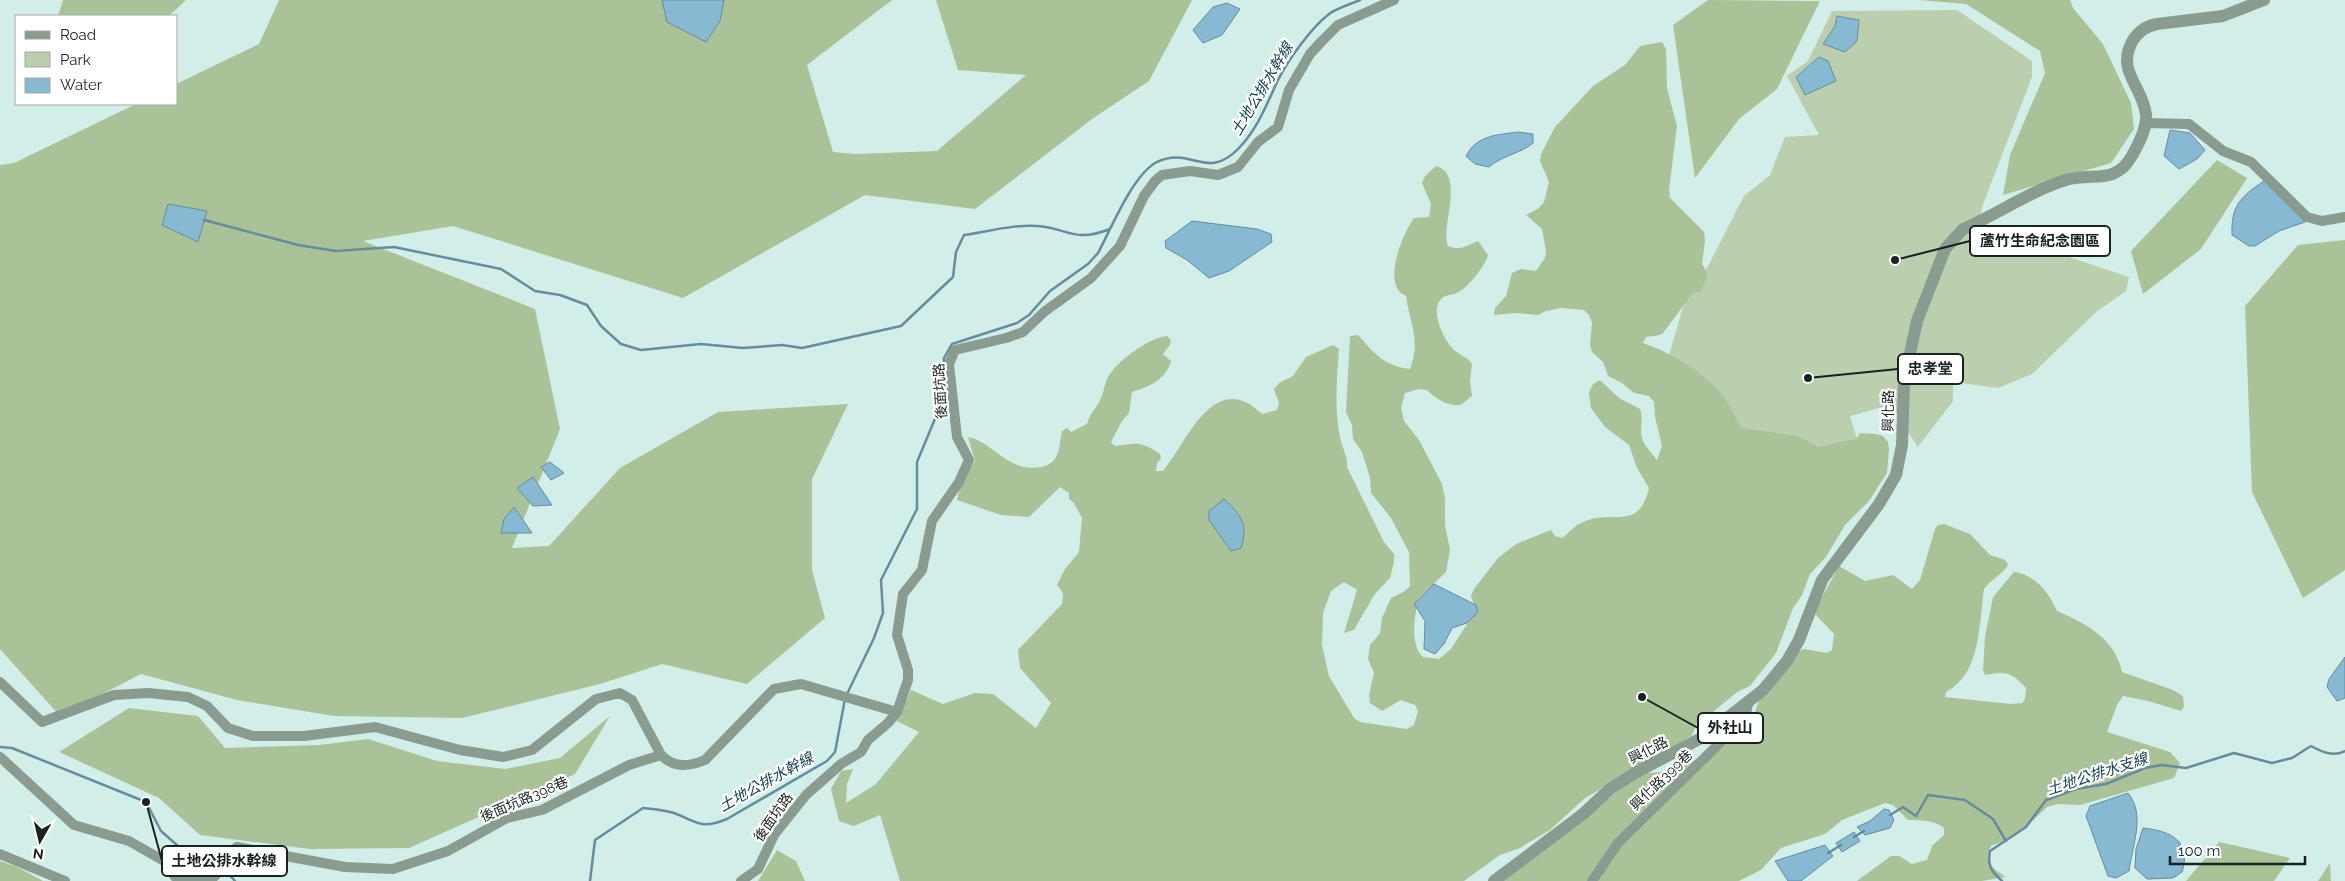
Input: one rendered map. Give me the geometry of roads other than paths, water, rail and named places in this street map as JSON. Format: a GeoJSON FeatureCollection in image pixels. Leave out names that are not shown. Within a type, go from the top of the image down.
{"type":"FeatureCollection","features":[{"type":"Feature","properties":{"kind":"street","name":"後面坑路"},"geometry":{"type":"LineString","coordinates":[[741,881],[758,868],[774,835],[806,795],[841,764],[861,752],[868,740],[897,712],[908,680],[908,670],[897,635],[903,594],[922,570],[932,522],[959,482],[969,460],[957,437],[949,364],[955,350],[1023,332],[1044,312],[1091,278],[1120,246],[1144,196],[1155,180],[1162,176],[1190,171],[1218,175],[1238,167],[1258,142],[1278,127],[1289,90],[1310,54],[1321,42],[1338,25],[1394,0]]}},
{"type":"Feature","properties":{"kind":"street"},"geometry":{"type":"LineString","coordinates":[[2264,0],[2223,16],[2148,26],[2138,34],[2129,49],[2126,64],[2145,108],[2145,124],[2189,124],[2223,151],[2251,162],[2306,217],[2322,221],[2345,217]]}},
{"type":"Feature","properties":{"kind":"street","name":"興化路"},"geometry":{"type":"LineString","coordinates":[[1494,881],[1583,814],[1610,788],[1703,738],[1763,690],[1787,661],[1799,640],[1822,580],[1879,504],[1896,475],[1902,445],[1902,399],[1908,357],[1917,321],[1945,248],[1963,229],[2032,194],[2067,180],[2116,174],[2132,156],[2145,124]]}},
{"type":"Feature","properties":{"kind":"street"},"geometry":{"type":"LineString","coordinates":[[0,682],[42,722],[114,694],[148,693],[188,697],[207,706],[228,728],[253,736],[304,736],[375,727],[460,750],[503,757],[532,750],[596,699],[620,693],[632,700],[661,755],[669,763],[690,766],[705,760],[774,689],[801,684],[897,712]]}},
{"type":"Feature","properties":{"kind":"street","name":"興化路399巷"},"geometry":{"type":"LineString","coordinates":[[1592,881],[1618,844],[1737,726],[1746,713],[1749,700]]}},
{"type":"Feature","properties":{"kind":"street","name":"後面坑路398巷"},"geometry":{"type":"LineString","coordinates":[[177,880],[205,881],[216,875],[229,852],[237,847],[344,867],[393,869],[448,851],[507,818],[542,810],[630,765],[661,755]]}},
{"type":"Feature","properties":{"kind":"street"},"geometry":{"type":"LineString","coordinates":[[0,757],[74,825],[129,841],[164,861],[177,880]]}},
{"type":"Feature","properties":{"kind":"street"},"geometry":{"type":"LineString","coordinates":[[0,854],[65,881]]}},
{"type":"Feature","properties":{"kind":"water"},"geometry":{"type":"Polygon","coordinates":[[[662,0],[724,0],[720,21],[706,42],[667,22],[662,0]]]}},
{"type":"Feature","properties":{"kind":"water"},"geometry":{"type":"Polygon","coordinates":[[[1227,3],[1240,9],[1222,35],[1203,43],[1193,30],[1213,7],[1227,3]]]}},
{"type":"Feature","properties":{"kind":"water"},"geometry":{"type":"Polygon","coordinates":[[[1837,16],[1859,20],[1857,41],[1845,52],[1823,44],[1835,26],[1837,16]]]}},
{"type":"Feature","properties":{"kind":"water"},"geometry":{"type":"Polygon","coordinates":[[[1819,57],[1828,61],[1836,81],[1805,95],[1796,77],[1819,57]]]}},
{"type":"Feature","properties":{"kind":"water"},"geometry":{"type":"Polygon","coordinates":[[[2170,130],[2190,133],[2205,150],[2197,159],[2179,169],[2164,156],[2170,130]]]}},
{"type":"Feature","properties":{"kind":"water"},"geometry":{"type":"Polygon","coordinates":[[[1518,132],[1533,134],[1533,143],[1489,167],[1475,164],[1466,156],[1476,144],[1488,137],[1518,132]]]}},
{"type":"Feature","properties":{"kind":"water"},"geometry":{"type":"Polygon","coordinates":[[[2264,181],[2305,222],[2279,231],[2255,246],[2249,246],[2232,235],[2233,217],[2235,209],[2243,197],[2264,181]]]}},
{"type":"Feature","properties":{"kind":"water"},"geometry":{"type":"Polygon","coordinates":[[[168,204],[207,211],[198,242],[162,225],[168,204]]]}},
{"type":"Feature","properties":{"kind":"water"},"geometry":{"type":"Polygon","coordinates":[[[1192,221],[1257,229],[1271,234],[1272,242],[1229,271],[1209,278],[1187,260],[1166,248],[1165,241],[1192,221]]]}},
{"type":"Feature","properties":{"kind":"water"},"geometry":{"type":"Polygon","coordinates":[[[550,462],[564,473],[551,480],[541,467],[550,462]]]}},
{"type":"Feature","properties":{"kind":"water"},"geometry":{"type":"Polygon","coordinates":[[[533,477],[552,505],[533,506],[517,488],[533,477]]]}},
{"type":"Feature","properties":{"kind":"water"},"geometry":{"type":"Polygon","coordinates":[[[1224,499],[1239,515],[1244,532],[1241,548],[1231,551],[1209,520],[1209,511],[1224,499]]]}},
{"type":"Feature","properties":{"kind":"water"},"geometry":{"type":"Polygon","coordinates":[[[514,507],[532,533],[501,533],[504,519],[514,507]]]}},
{"type":"Feature","properties":{"kind":"water"},"geometry":{"type":"Polygon","coordinates":[[[1434,584],[1476,605],[1478,612],[1467,623],[1452,628],[1444,644],[1435,654],[1424,649],[1425,621],[1414,604],[1434,584]]]}},
{"type":"Feature","properties":{"kind":"water"},"geometry":{"type":"Polygon","coordinates":[[[2345,657],[2345,698],[2337,701],[2327,687],[2329,679],[2345,657]]]}},
{"type":"Feature","properties":{"kind":"water"},"geometry":{"type":"Polygon","coordinates":[[[2128,793],[2136,811],[2136,831],[2129,871],[2116,878],[2108,876],[2086,816],[2090,806],[2128,793]]]}},
{"type":"Feature","properties":{"kind":"water"},"geometry":{"type":"Polygon","coordinates":[[[1884,809],[1889,810],[1894,820],[1890,828],[1865,835],[1857,827],[1870,821],[1884,809]]]}},
{"type":"Feature","properties":{"kind":"water"},"geometry":{"type":"Polygon","coordinates":[[[2143,828],[2162,832],[2177,840],[2184,852],[2182,872],[2173,878],[2147,879],[2135,868],[2136,849],[2143,828]]]}},
{"type":"Feature","properties":{"kind":"water"},"geometry":{"type":"Polygon","coordinates":[[[1854,832],[1860,841],[1842,852],[1836,843],[1854,832]]]}},
{"type":"Feature","properties":{"kind":"water"},"geometry":{"type":"Polygon","coordinates":[[[1825,845],[1833,856],[1801,881],[1788,881],[1775,861],[1825,845]]]}},
{"type":"Feature","properties":{"kind":"waterway","name":"土地公排水幹線"},"geometry":{"type":"LineString","coordinates":[[847,694],[874,638],[883,613],[881,580],[917,509],[917,462],[942,402],[944,358],[952,344],[1017,323],[1029,315],[1050,291],[1088,264],[1098,253],[1131,190],[1148,168],[1157,162],[1169,158],[1208,163],[1217,162],[1227,158],[1238,149],[1251,134],[1282,72],[1308,36],[1329,14],[1360,0]]}},
{"type":"Feature","properties":{"kind":"waterway"},"geometry":{"type":"LineString","coordinates":[[204,220],[298,245],[336,251],[394,247],[501,269],[535,291],[560,295],[587,305],[601,326],[621,344],[641,350],[701,344],[743,348],[782,345],[802,348],[901,326],[953,277],[956,252],[964,235],[1010,227],[1029,226],[1038,226],[1080,235],[1088,235],[1110,229]]}},
{"type":"Feature","properties":{"kind":"waterway","name":"土地公排水幹線"},"geometry":{"type":"LineString","coordinates":[[590,881],[595,840],[643,808],[670,812],[699,824],[711,824],[727,819],[827,761],[835,752],[845,699]]}},
{"type":"Feature","properties":{"kind":"waterway","name":"土地公排水支線"},"geometry":{"type":"LineString","coordinates":[[2002,881],[1991,868],[1989,860],[1990,851],[2026,827],[2046,800],[2076,789],[2106,784],[2145,768],[2162,765],[2186,768],[2234,753],[2272,763],[2292,758],[2311,746],[2332,754],[2345,751]]}},
{"type":"Feature","properties":{"kind":"waterway","name":"土地公排水幹線"},"geometry":{"type":"LineString","coordinates":[[0,747],[12,748],[146,802],[161,831],[195,861],[217,869]]}},
{"type":"Feature","properties":{"kind":"waterway"},"geometry":{"type":"LineString","coordinates":[[1890,815],[1903,807],[1916,816],[1928,795],[1965,800],[1993,819],[2006,841]]}},
{"type":"Feature","properties":{"kind":"waterway"},"geometry":{"type":"LineString","coordinates":[[1854,837],[1864,831]]}},
{"type":"Feature","properties":{"kind":"waterway"},"geometry":{"type":"LineString","coordinates":[[1828,853],[1841,845]]}},
{"type":"Feature","properties":{"kind":"waterway","name":"土地公排水幹線"},"geometry":{"type":"LineString","coordinates":[[222,871],[227,872],[235,881]]}},
{"type":"Feature","properties":{"kind":"place","name":"蘆竹生命紀念園區"},"geometry":{"type":"Point","coordinates":[1895,260]}},
{"type":"Feature","properties":{"kind":"place","name":"忠孝堂"},"geometry":{"type":"Point","coordinates":[1808,378]}},
{"type":"Feature","properties":{"kind":"place","name":"外社山"},"geometry":{"type":"Point","coordinates":[1642,697]}},
{"type":"Feature","properties":{"kind":"place","name":"土地公排水幹線"},"geometry":{"type":"Point","coordinates":[146,802]}}]}
